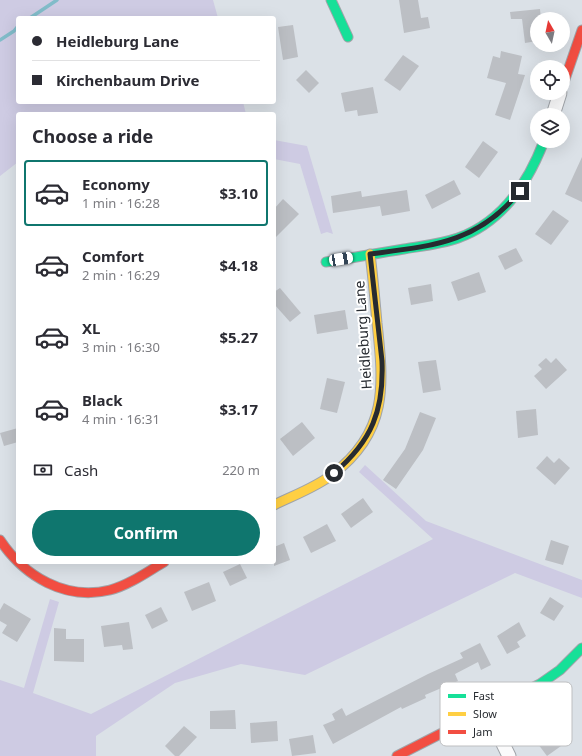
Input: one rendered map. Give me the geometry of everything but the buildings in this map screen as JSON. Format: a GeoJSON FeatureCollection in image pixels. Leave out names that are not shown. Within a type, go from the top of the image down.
{"type":"FeatureCollection","features":[{"type":"Feature","properties":{"kind":"street"},"geometry":{"type":"LineString","coordinates":[[331,0],[348,37]]}},
{"type":"Feature","properties":{"kind":"street"},"geometry":{"type":"LineString","coordinates":[[570,65],[582,30]]}},
{"type":"Feature","properties":{"kind":"street"},"geometry":{"type":"LineString","coordinates":[[326,262],[449,241],[469,234],[488,223],[505,208],[520,191],[532,172],[541,148]]}},
{"type":"Feature","properties":{"kind":"street","name":"Heidleburg Lane"},"geometry":{"type":"LineString","coordinates":[[276,504],[326,479],[334,473],[350,460],[363,444],[373,427],[381,400],[383,378],[370,254]]}},
{"type":"Feature","properties":{"kind":"street"},"geometry":{"type":"LineString","coordinates":[[0,540],[16,562]]}},
{"type":"Feature","properties":{"kind":"street"},"geometry":{"type":"LineString","coordinates":[[19,564],[34,575],[62,588],[80,592],[97,592],[111,590],[125,584],[160,564]]}},
{"type":"Feature","properties":{"kind":"street"},"geometry":{"type":"LineString","coordinates":[[543,682],[560,670],[582,648]]}},
{"type":"Feature","properties":{"kind":"street"},"geometry":{"type":"LineString","coordinates":[[397,756],[440,734]]}},
{"type":"Feature","properties":{"kind":"street"},"geometry":{"type":"LineString","coordinates":[[504,746],[509,756]]}},
{"type":"Feature","properties":{"kind":"shaded area"},"geometry":{"type":"Polygon","coordinates":[[[0,0],[213,0],[217,16],[16,16],[16,104],[244,104],[246,112],[16,112],[16,164],[0,176],[0,0]]]}},
{"type":"Feature","properties":{"kind":"shaded area"},"geometry":{"type":"Polygon","coordinates":[[[276,140],[307,146],[333,234],[327,232],[321,234],[300,164],[276,159],[276,140]]]}},
{"type":"Feature","properties":{"kind":"shaded area"},"geometry":{"type":"Polygon","coordinates":[[[365,465],[426,521],[582,580],[582,598],[515,573],[305,675],[241,664],[175,683],[96,736],[96,756],[0,756],[0,680],[24,688],[50,599],[59,602],[33,693],[91,714],[433,539],[359,472],[365,465]]]}},
{"type":"Feature","properties":{"kind":"waterway"},"geometry":{"type":"LineString","coordinates":[[33,16],[57,0]]}},
{"type":"Feature","properties":{"kind":"waterway"},"geometry":{"type":"LineString","coordinates":[[0,40],[16,28]]}},
{"type":"Feature","properties":{"kind":"traffic: fast"},"geometry":{"type":"LineString","coordinates":[[331,0],[348,37]]}},
{"type":"Feature","properties":{"kind":"traffic: fast"},"geometry":{"type":"LineString","coordinates":[[326,262],[438,243],[452,240],[474,231],[488,222],[512,199],[522,186],[541,148]]}},
{"type":"Feature","properties":{"kind":"traffic: fast"},"geometry":{"type":"LineString","coordinates":[[543,682],[560,670],[582,648]]}},
{"type":"Feature","properties":{"kind":"traffic: slow"},"geometry":{"type":"LineString","coordinates":[[276,504],[312,487],[333,474],[351,458],[364,442],[373,424],[381,387],[381,367],[370,254]]}},
{"type":"Feature","properties":{"kind":"traffic: jam"},"geometry":{"type":"LineString","coordinates":[[570,65],[582,30]]}},
{"type":"Feature","properties":{"kind":"traffic: jam"},"geometry":{"type":"LineString","coordinates":[[0,540],[16,560]]}},
{"type":"Feature","properties":{"kind":"traffic: jam"},"geometry":{"type":"LineString","coordinates":[[20,564],[33,575],[47,583],[62,589],[77,592],[93,592],[117,588],[138,578],[161,564]]}},
{"type":"Feature","properties":{"kind":"traffic: jam"},"geometry":{"type":"LineString","coordinates":[[397,756],[440,734]]}},
{"type":"Feature","properties":{"kind":"route"},"geometry":{"type":"LineString","coordinates":[[334,473],[350,460],[363,444],[373,427],[381,400],[383,378],[382,361],[370,254],[390,252],[449,241],[469,234],[488,223],[505,208],[520,191]]}}]}
